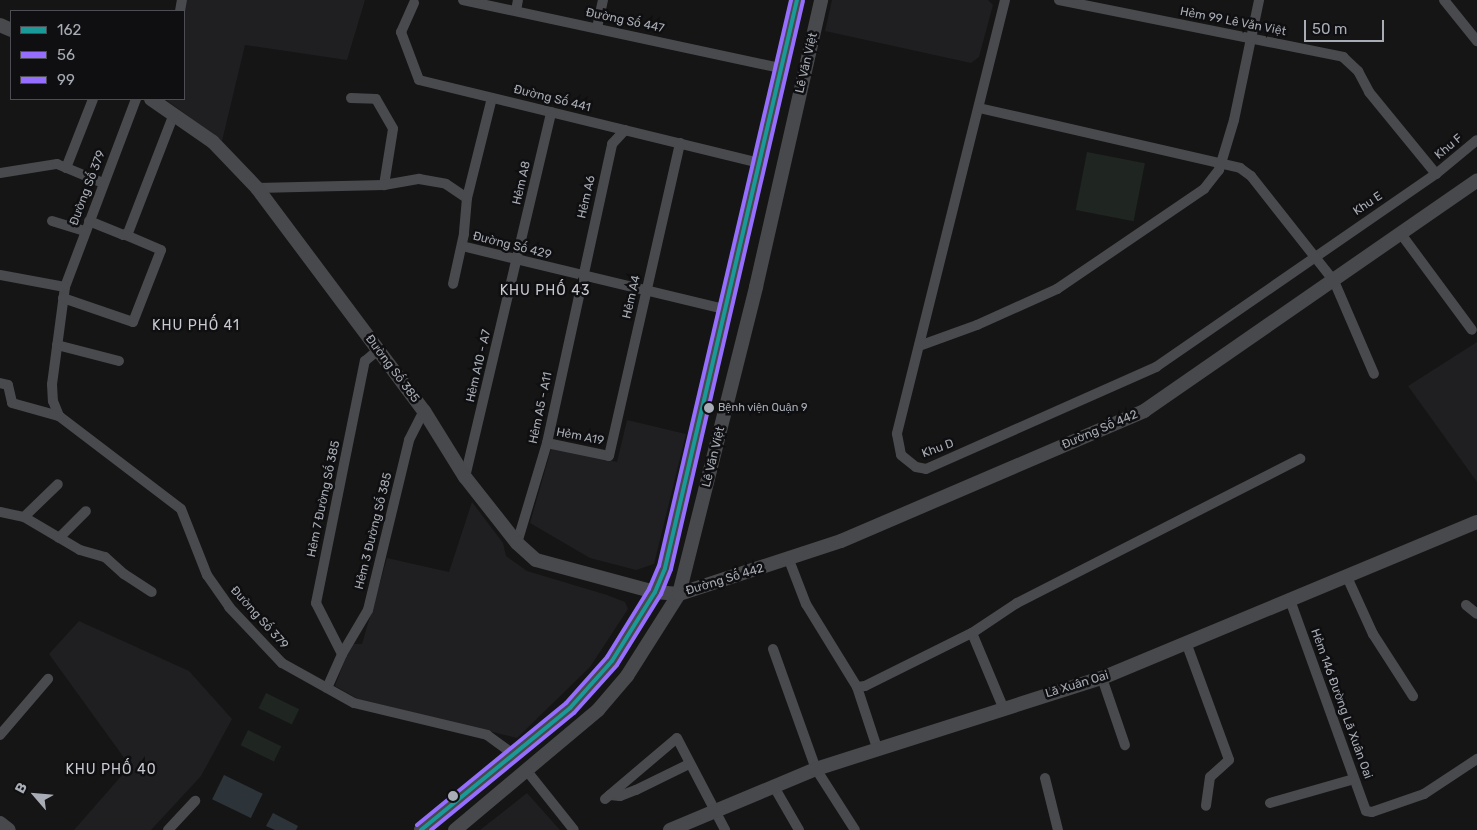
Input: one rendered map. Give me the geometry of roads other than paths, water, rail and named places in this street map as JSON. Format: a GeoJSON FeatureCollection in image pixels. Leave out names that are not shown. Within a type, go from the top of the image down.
{"type":"FeatureCollection","features":[{"type":"Feature","properties":{"kind":"main road","name":"Lê Văn Việt"},"geometry":{"type":"LineString","coordinates":[[421,830],[515,756],[570,708],[606,668],[655,592],[666,563],[797,0]]}},
{"type":"Feature","properties":{"kind":"main road","name":"Lê Văn Việt"},"geometry":{"type":"LineString","coordinates":[[455,830],[527,771],[609,698],[632,667],[679,594],[749,315],[821,0]]}},
{"type":"Feature","properties":{"kind":"main road","name":"Đường Số 385"},"geometry":{"type":"LineString","coordinates":[[159,101],[213,142],[257,188],[424,411],[465,477],[517,543],[536,560],[655,592],[679,594]]}},
{"type":"Feature","properties":{"kind":"main road","name":"Đường Số 442"},"geometry":{"type":"LineString","coordinates":[[679,594],[789,560],[1144,411],[1477,180]]}},
{"type":"Feature","properties":{"kind":"main road"},"geometry":{"type":"LineString","coordinates":[[725,309],[749,315]]}},
{"type":"Feature","properties":{"kind":"main road","name":"Lã Xuân Oai"},"geometry":{"type":"LineString","coordinates":[[670,830],[816,769],[1003,707],[1102,678],[1477,522]]}},
{"type":"Feature","properties":{"kind":"main road"},"geometry":{"type":"LineString","coordinates":[[515,756],[527,771]]}},
{"type":"Feature","properties":{"kind":"main road"},"geometry":{"type":"LineString","coordinates":[[0,823],[9,830]]}},
{"type":"Feature","properties":{"kind":"street","name":"Đường Số 447"},"geometry":{"type":"LineString","coordinates":[[463,0],[781,68]]}},
{"type":"Feature","properties":{"kind":"street"},"geometry":{"type":"LineString","coordinates":[[516,11],[518,0]]}},
{"type":"Feature","properties":{"kind":"street"},"geometry":{"type":"LineString","coordinates":[[597,28],[603,0]]}},
{"type":"Feature","properties":{"kind":"street"},"geometry":{"type":"LineString","coordinates":[[919,346],[1005,0]]}},
{"type":"Feature","properties":{"kind":"street","name":"Hẻm 99 Lê Văn Việt"},"geometry":{"type":"LineString","coordinates":[[1059,0],[1343,57],[1358,71],[1369,92],[1436,174]]}},
{"type":"Feature","properties":{"kind":"street"},"geometry":{"type":"LineString","coordinates":[[919,346],[977,325],[1078,277],[1204,189],[1221,164],[1259,0]]}},
{"type":"Feature","properties":{"kind":"street"},"geometry":{"type":"LineString","coordinates":[[1444,0],[1477,41]]}},
{"type":"Feature","properties":{"kind":"street","name":"Đường Số 441"},"geometry":{"type":"LineString","coordinates":[[414,3],[401,32],[419,80],[759,162]]}},
{"type":"Feature","properties":{"kind":"street"},"geometry":{"type":"LineString","coordinates":[[351,98],[376,99],[393,129],[384,185]]}},
{"type":"Feature","properties":{"kind":"street","name":"Đường Số 429"},"geometry":{"type":"LineString","coordinates":[[492,98],[467,198],[462,246],[725,309]]}},
{"type":"Feature","properties":{"kind":"street"},"geometry":{"type":"LineString","coordinates":[[66,168],[94,100]]}},
{"type":"Feature","properties":{"kind":"street","name":"Đường Số 379"},"geometry":{"type":"LineString","coordinates":[[136,100],[65,287],[52,384],[53,401],[59,416],[181,509],[207,575],[229,607],[282,663],[354,703],[487,735],[515,756]]}},
{"type":"Feature","properties":{"kind":"street"},"geometry":{"type":"LineString","coordinates":[[979,108],[1240,168],[1251,176],[1334,281],[1374,374]]}},
{"type":"Feature","properties":{"kind":"street","name":"Hẻm A8"},"geometry":{"type":"LineString","coordinates":[[516,260],[551,112]]}},
{"type":"Feature","properties":{"kind":"street"},"geometry":{"type":"LineString","coordinates":[[126,235],[174,114]]}},
{"type":"Feature","properties":{"kind":"street","name":"Hẻm A6"},"geometry":{"type":"LineString","coordinates":[[581,275],[612,144],[625,130]]}},
{"type":"Feature","properties":{"kind":"street","name":"Khu F"},"geometry":{"type":"LineString","coordinates":[[1436,174],[1477,140]]}},
{"type":"Feature","properties":{"kind":"street","name":"Hẻm A4"},"geometry":{"type":"LineString","coordinates":[[609,456],[680,143]]}},
{"type":"Feature","properties":{"kind":"street"},"geometry":{"type":"LineString","coordinates":[[0,172],[57,164],[103,183]]}},
{"type":"Feature","properties":{"kind":"street","name":"Khu E"},"geometry":{"type":"LineString","coordinates":[[1314,256],[1436,174]]}},
{"type":"Feature","properties":{"kind":"street"},"geometry":{"type":"LineString","coordinates":[[257,188],[384,185],[419,179],[446,184],[467,198]]}},
{"type":"Feature","properties":{"kind":"street"},"geometry":{"type":"LineString","coordinates":[[52,221],[86,231]]}},
{"type":"Feature","properties":{"kind":"street"},"geometry":{"type":"LineString","coordinates":[[63,298],[134,322],[161,250],[90,221]]}},
{"type":"Feature","properties":{"kind":"street"},"geometry":{"type":"LineString","coordinates":[[1401,234],[1472,330]]}},
{"type":"Feature","properties":{"kind":"street"},"geometry":{"type":"LineString","coordinates":[[453,284],[462,246]]}},
{"type":"Feature","properties":{"kind":"street","name":"Khu D"},"geometry":{"type":"LineString","coordinates":[[919,346],[897,434],[902,455],[908,464],[926,469],[1156,367],[1314,256]]}},
{"type":"Feature","properties":{"kind":"street","name":"Hẻm A10 - A7"},"geometry":{"type":"LineString","coordinates":[[465,477],[516,260]]}},
{"type":"Feature","properties":{"kind":"street"},"geometry":{"type":"LineString","coordinates":[[0,275],[65,287]]}},
{"type":"Feature","properties":{"kind":"street","name":"Hẻm A5 - A11"},"geometry":{"type":"LineString","coordinates":[[517,543],[547,443],[581,275]]}},
{"type":"Feature","properties":{"kind":"street"},"geometry":{"type":"LineString","coordinates":[[57,345],[119,361]]}},
{"type":"Feature","properties":{"kind":"street","name":"Hẻm 7 Đường Số 385"},"geometry":{"type":"LineString","coordinates":[[342,654],[316,603],[365,362],[378,350]]}},
{"type":"Feature","properties":{"kind":"street"},"geometry":{"type":"LineString","coordinates":[[0,383],[8,385],[12,403],[59,416]]}},
{"type":"Feature","properties":{"kind":"street","name":"Hẻm 3 Đường Số 385"},"geometry":{"type":"LineString","coordinates":[[327,688],[342,654],[368,610],[409,440],[424,411]]}},
{"type":"Feature","properties":{"kind":"street","name":"Hẻm A19"},"geometry":{"type":"LineString","coordinates":[[547,443],[609,456]]}},
{"type":"Feature","properties":{"kind":"street"},"geometry":{"type":"LineString","coordinates":[[857,687],[865,686],[972,632],[1017,603],[1300,458]]}},
{"type":"Feature","properties":{"kind":"street"},"geometry":{"type":"LineString","coordinates":[[24,517],[58,484]]}},
{"type":"Feature","properties":{"kind":"street"},"geometry":{"type":"LineString","coordinates":[[59,538],[86,511]]}},
{"type":"Feature","properties":{"kind":"street"},"geometry":{"type":"LineString","coordinates":[[0,512],[24,517],[80,550],[105,557],[152,592]]}},
{"type":"Feature","properties":{"kind":"street"},"geometry":{"type":"LineString","coordinates":[[789,560],[806,604],[857,687],[877,748]]}},
{"type":"Feature","properties":{"kind":"street"},"geometry":{"type":"LineString","coordinates":[[1347,577],[1373,634],[1413,696]]}},
{"type":"Feature","properties":{"kind":"street","name":"Hẻm 146 Đường Lã Xuân Oai"},"geometry":{"type":"LineString","coordinates":[[1290,600],[1366,812],[1372,812],[1424,794],[1477,759]]}},
{"type":"Feature","properties":{"kind":"street"},"geometry":{"type":"LineString","coordinates":[[1466,605],[1477,614]]}},
{"type":"Feature","properties":{"kind":"street"},"geometry":{"type":"LineString","coordinates":[[972,632],[1003,707]]}},
{"type":"Feature","properties":{"kind":"street"},"geometry":{"type":"LineString","coordinates":[[1187,644],[1229,760],[1210,777],[1206,806]]}},
{"type":"Feature","properties":{"kind":"street"},"geometry":{"type":"LineString","coordinates":[[773,648],[816,769],[855,830]]}},
{"type":"Feature","properties":{"kind":"street"},"geometry":{"type":"LineString","coordinates":[[1102,678],[1125,745]]}},
{"type":"Feature","properties":{"kind":"street"},"geometry":{"type":"LineString","coordinates":[[0,735],[48,679]]}},
{"type":"Feature","properties":{"kind":"street"},"geometry":{"type":"LineString","coordinates":[[689,764],[636,790],[620,796],[607,797],[677,738],[725,830]]}},
{"type":"Feature","properties":{"kind":"street"},"geometry":{"type":"LineString","coordinates":[[527,771],[574,830]]}},
{"type":"Feature","properties":{"kind":"street"},"geometry":{"type":"LineString","coordinates":[[1045,778],[1058,830]]}},
{"type":"Feature","properties":{"kind":"street"},"geometry":{"type":"LineString","coordinates":[[1270,803],[1354,779]]}},
{"type":"Feature","properties":{"kind":"street"},"geometry":{"type":"LineString","coordinates":[[773,786],[799,830]]}},
{"type":"Feature","properties":{"kind":"street"},"geometry":{"type":"LineString","coordinates":[[168,830],[195,801]]}},
{"type":"Feature","properties":{"kind":"place","name":"Bệnh viện Quận 9"},"geometry":{"type":"Point","coordinates":[709,408]}},
{"type":"Feature","properties":{"kind":"district","name":"KHU PHỐ 43"},"geometry":{"type":"Point","coordinates":[545,291]}},
{"type":"Feature","properties":{"kind":"district","name":"KHU PHỐ 41"},"geometry":{"type":"Point","coordinates":[196,326]}},
{"type":"Feature","properties":{"kind":"district","name":"KHU PHỐ 40"},"geometry":{"type":"Point","coordinates":[111,770]}}]}
